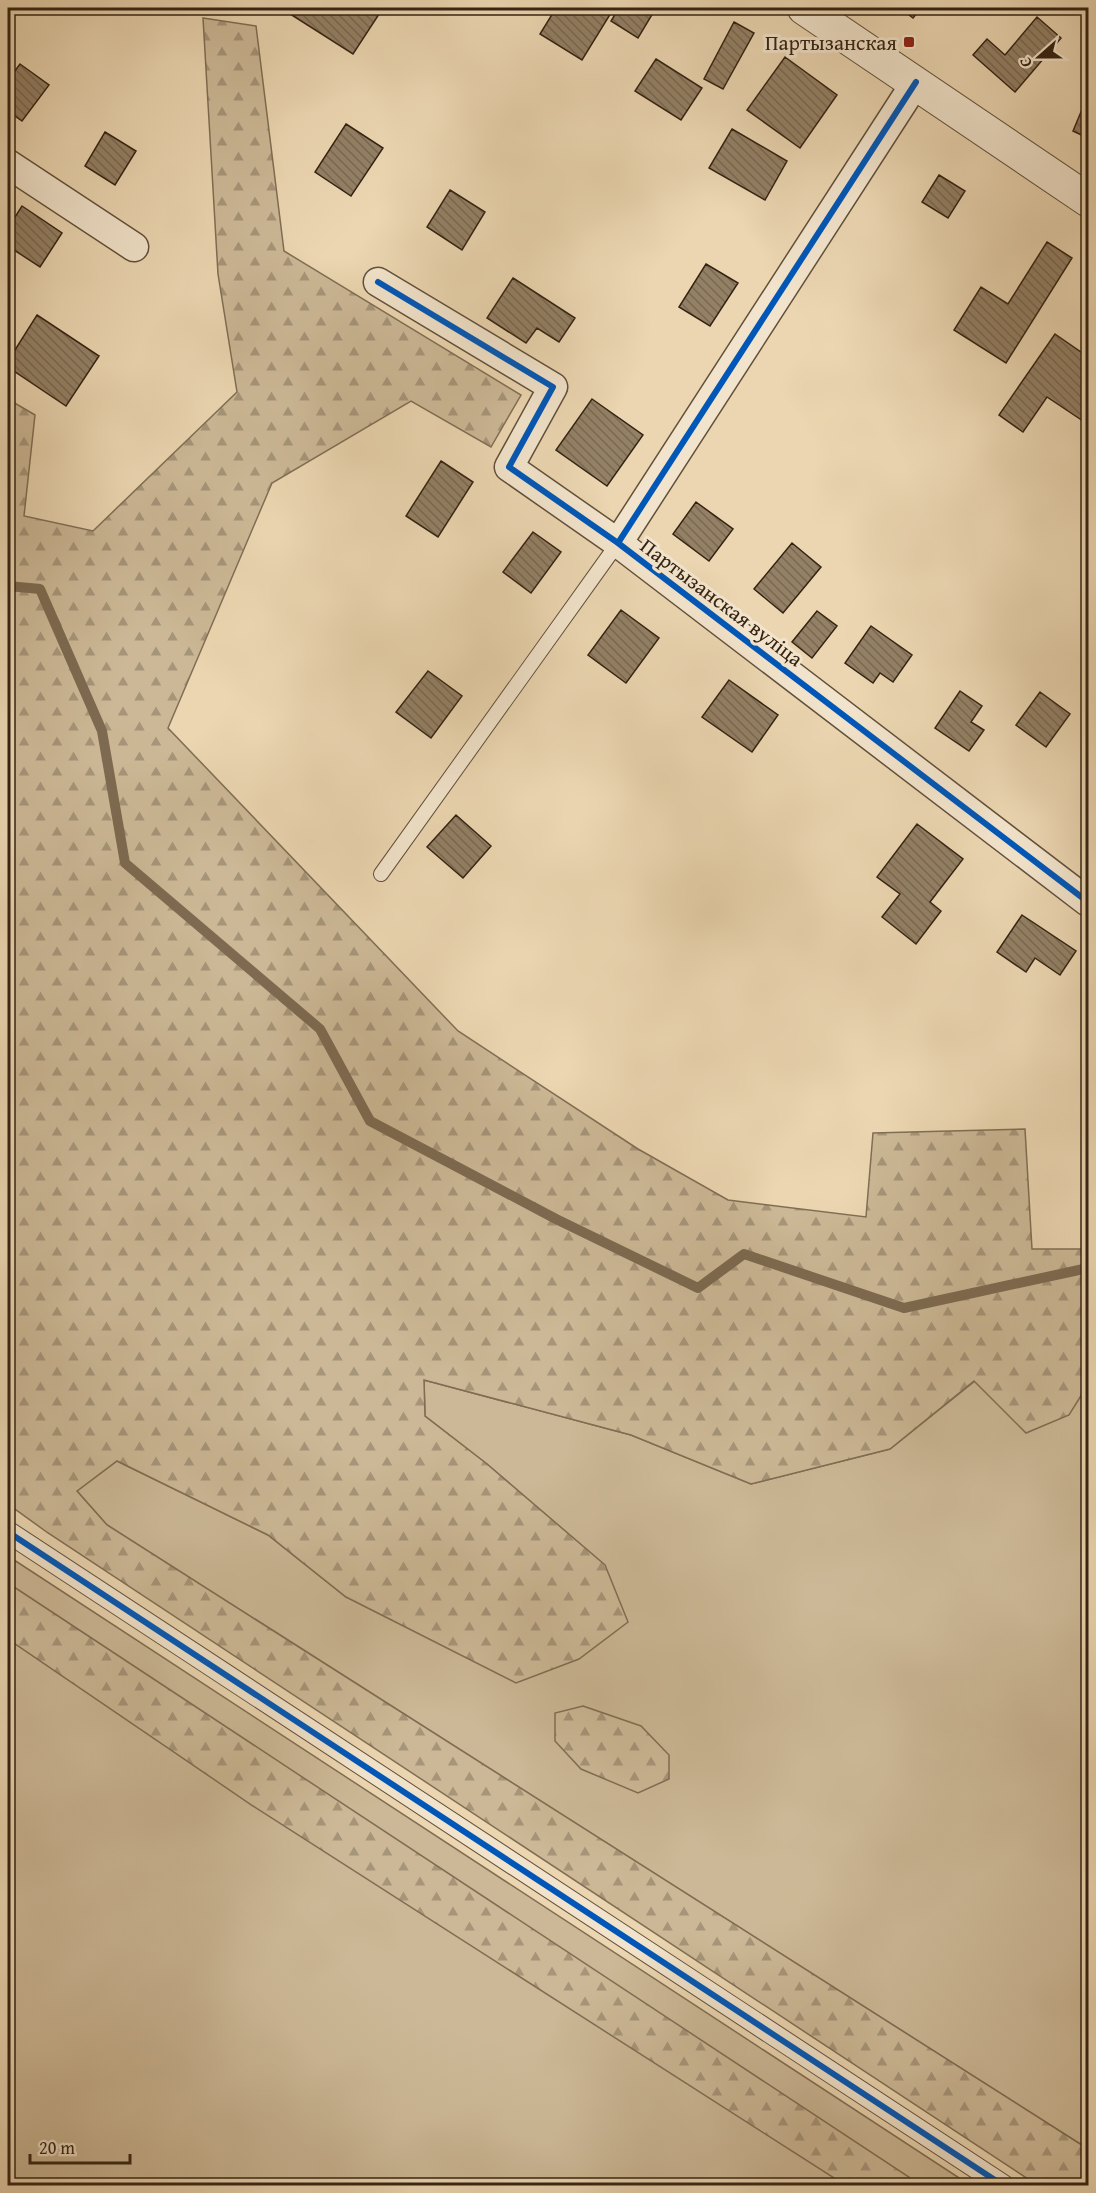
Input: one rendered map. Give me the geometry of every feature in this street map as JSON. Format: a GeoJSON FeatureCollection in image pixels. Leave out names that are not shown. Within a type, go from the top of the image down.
{"type":"FeatureCollection","features":[{"type":"Feature","properties":{"kind":"street"},"geometry":{"type":"LineString","coordinates":[[804,8],[1089,200]]}},
{"type":"Feature","properties":{"kind":"street"},"geometry":{"type":"LineString","coordinates":[[618,543],[916,82]]}},
{"type":"Feature","properties":{"kind":"street"},"geometry":{"type":"LineString","coordinates":[[8,164],[134,247]]}},
{"type":"Feature","properties":{"kind":"street","name":"Партызанская вуліца"},"geometry":{"type":"LineString","coordinates":[[378,282],[553,387],[509,467],[618,543],[1089,903]]}},
{"type":"Feature","properties":{"kind":"street"},"geometry":{"type":"LineString","coordinates":[[8,1532],[1004,2186]]}},
{"type":"Feature","properties":{"kind":"lane"},"geometry":{"type":"LineString","coordinates":[[381,874],[618,543]]}},
{"type":"Feature","properties":{"kind":"green space"},"geometry":{"type":"Polygon","coordinates":[[[203,18],[256,26],[284,251],[521,395],[491,447],[411,401],[272,483],[168,728],[458,1031],[638,1149],[728,1200],[866,1217],[873,1133],[1025,1129],[1032,1249],[1088,1249],[1088,1397],[1082,1394],[1069,1415],[1026,1433],[974,1381],[890,1449],[751,1484],[631,1435],[424,1380],[425,1416],[487,1464],[605,1565],[628,1622],[579,1659],[516,1683],[346,1597],[268,1535],[117,1461],[77,1491],[107,1525],[1088,2149],[1088,2185],[1037,2185],[48,1533],[8,1504],[8,399],[35,415],[24,516],[93,531],[237,392],[218,274],[203,18]]]}},
{"type":"Feature","properties":{"kind":"green space"},"geometry":{"type":"Polygon","coordinates":[[[424,1380],[631,1435],[751,1484],[890,1449],[975,1381],[1082,1394],[1088,1397],[1088,2149],[107,1525],[77,1491],[117,1461],[268,1535],[346,1597],[604,1565],[487,1464],[425,1416],[424,1380]]]}},
{"type":"Feature","properties":{"kind":"green space"},"geometry":{"type":"Polygon","coordinates":[[[8,1556],[970,2185],[8,2185],[8,1556]]]}},
{"type":"Feature","properties":{"kind":"green space"},"geometry":{"type":"Polygon","coordinates":[[[8,1583],[921,2185],[845,2185],[253,1806],[8,1639],[8,1583]]]}},
{"type":"Feature","properties":{"kind":"green space"},"geometry":{"type":"Polygon","coordinates":[[[583,1706],[641,1726],[669,1755],[669,1779],[638,1793],[581,1769],[555,1741],[555,1713],[583,1706]]]}},
{"type":"Feature","properties":{"kind":"building"},"geometry":{"type":"Polygon","coordinates":[[[290,8],[383,8],[353,54],[287,12],[290,8]]]}},
{"type":"Feature","properties":{"kind":"building"},"geometry":{"type":"Polygon","coordinates":[[[556,8],[614,8],[582,60],[540,34],[556,8]]]}},
{"type":"Feature","properties":{"kind":"building"},"geometry":{"type":"Polygon","coordinates":[[[619,8],[656,8],[638,38],[611,21],[619,8]]]}},
{"type":"Feature","properties":{"kind":"building"},"geometry":{"type":"Polygon","coordinates":[[[900,8],[921,8],[913,18],[900,8]]]}},
{"type":"Feature","properties":{"kind":"building"},"geometry":{"type":"Polygon","coordinates":[[[1037,17],[1061,38],[1015,92],[973,55],[987,39],[1005,55],[1037,17]]]}},
{"type":"Feature","properties":{"kind":"building"},"geometry":{"type":"Polygon","coordinates":[[[734,22],[754,33],[723,89],[704,79],[734,22]]]}},
{"type":"Feature","properties":{"kind":"building"},"geometry":{"type":"Polygon","coordinates":[[[785,57],[837,95],[800,148],[747,110],[785,57]]]}},
{"type":"Feature","properties":{"kind":"building"},"geometry":{"type":"Polygon","coordinates":[[[656,59],[702,88],[681,120],[635,91],[656,59]]]}},
{"type":"Feature","properties":{"kind":"building"},"geometry":{"type":"Polygon","coordinates":[[[20,64],[49,85],[22,121],[8,111],[8,80],[20,64]]]}},
{"type":"Feature","properties":{"kind":"building"},"geometry":{"type":"Polygon","coordinates":[[[1088,95],[1088,138],[1073,131],[1088,95]]]}},
{"type":"Feature","properties":{"kind":"building"},"geometry":{"type":"Polygon","coordinates":[[[346,124],[383,148],[351,196],[315,172],[346,124]]]}},
{"type":"Feature","properties":{"kind":"building"},"geometry":{"type":"Polygon","coordinates":[[[732,129],[787,161],[765,200],[709,168],[732,129]]]}},
{"type":"Feature","properties":{"kind":"building"},"geometry":{"type":"Polygon","coordinates":[[[105,132],[136,151],[115,185],[85,166],[105,132]]]}},
{"type":"Feature","properties":{"kind":"building"},"geometry":{"type":"Polygon","coordinates":[[[939,175],[965,191],[948,218],[922,202],[939,175]]]}},
{"type":"Feature","properties":{"kind":"building"},"geometry":{"type":"Polygon","coordinates":[[[450,190],[485,212],[462,250],[427,227],[450,190]]]}},
{"type":"Feature","properties":{"kind":"building"},"geometry":{"type":"Polygon","coordinates":[[[22,206],[62,233],[40,267],[8,246],[8,228],[22,206]]]}},
{"type":"Feature","properties":{"kind":"building"},"geometry":{"type":"Polygon","coordinates":[[[1047,242],[1072,258],[1006,363],[954,330],[981,287],[1008,304],[1047,242]]]}},
{"type":"Feature","properties":{"kind":"building"},"geometry":{"type":"Polygon","coordinates":[[[706,264],[738,283],[710,326],[679,307],[706,264]]]}},
{"type":"Feature","properties":{"kind":"building"},"geometry":{"type":"Polygon","coordinates":[[[513,278],[575,318],[559,342],[537,328],[526,343],[487,318],[513,278]]]}},
{"type":"Feature","properties":{"kind":"building"},"geometry":{"type":"Polygon","coordinates":[[[37,315],[99,356],[66,406],[8,367],[8,361],[37,315]]]}},
{"type":"Feature","properties":{"kind":"building"},"geometry":{"type":"Polygon","coordinates":[[[1055,334],[1088,357],[1088,413],[1083,421],[1047,397],[1023,432],[999,415],[1055,334]]]}},
{"type":"Feature","properties":{"kind":"building"},"geometry":{"type":"Polygon","coordinates":[[[592,399],[643,435],[607,486],[556,450],[592,399]]]}},
{"type":"Feature","properties":{"kind":"building"},"geometry":{"type":"Polygon","coordinates":[[[441,461],[473,482],[438,537],[406,516],[441,461]]]}},
{"type":"Feature","properties":{"kind":"building"},"geometry":{"type":"Polygon","coordinates":[[[696,502],[733,529],[709,561],[673,534],[696,502]]]}},
{"type":"Feature","properties":{"kind":"building"},"geometry":{"type":"Polygon","coordinates":[[[533,532],[561,552],[531,593],[503,572],[533,532]]]}},
{"type":"Feature","properties":{"kind":"building"},"geometry":{"type":"Polygon","coordinates":[[[792,543],[821,567],[783,613],[754,589],[792,543]]]}},
{"type":"Feature","properties":{"kind":"building"},"geometry":{"type":"Polygon","coordinates":[[[621,610],[659,638],[626,683],[588,655],[621,610]]]}},
{"type":"Feature","properties":{"kind":"building"},"geometry":{"type":"Polygon","coordinates":[[[817,611],[837,626],[812,658],[792,642],[817,611]]]}},
{"type":"Feature","properties":{"kind":"building"},"geometry":{"type":"Polygon","coordinates":[[[871,626],[912,655],[893,682],[880,673],[873,683],[845,663],[871,626]]]}},
{"type":"Feature","properties":{"kind":"building"},"geometry":{"type":"Polygon","coordinates":[[[428,671],[462,696],[431,738],[396,712],[428,671]]]}},
{"type":"Feature","properties":{"kind":"building"},"geometry":{"type":"Polygon","coordinates":[[[729,680],[778,715],[752,752],[702,717],[729,680]]]}},
{"type":"Feature","properties":{"kind":"building"},"geometry":{"type":"Polygon","coordinates":[[[960,691],[982,706],[971,722],[984,730],[969,751],[935,728],[960,691]]]}},
{"type":"Feature","properties":{"kind":"building"},"geometry":{"type":"Polygon","coordinates":[[[1040,692],[1070,714],[1046,747],[1016,725],[1040,692]]]}},
{"type":"Feature","properties":{"kind":"building"},"geometry":{"type":"Polygon","coordinates":[[[456,815],[491,846],[463,878],[427,847],[456,815]]]}},
{"type":"Feature","properties":{"kind":"building"},"geometry":{"type":"Polygon","coordinates":[[[917,824],[963,859],[930,902],[941,911],[916,944],[882,917],[900,894],[877,877],[917,824]]]}},
{"type":"Feature","properties":{"kind":"building"},"geometry":{"type":"Polygon","coordinates":[[[1022,915],[1076,951],[1060,975],[1035,958],[1026,972],[997,952],[1022,915]]]}},
{"type":"Feature","properties":{"kind":"waterway"},"geometry":{"type":"LineString","coordinates":[[8,586],[40,589],[102,731],[125,863],[320,1029],[370,1121],[556,1219],[698,1288],[744,1254],[904,1308],[1088,1268]]}},
{"type":"Feature","properties":{"kind":"cycle path"},"geometry":{"type":"LineString","coordinates":[[618,543],[916,82]]}},
{"type":"Feature","properties":{"kind":"cycle path"},"geometry":{"type":"LineString","coordinates":[[378,282],[553,387],[509,467],[618,543],[1088,902]]}},
{"type":"Feature","properties":{"kind":"cycle path"},"geometry":{"type":"LineString","coordinates":[[8,1532],[1004,2186]]}},
{"type":"Feature","properties":{"kind":"place","name":"Партызанская"},"geometry":{"type":"Point","coordinates":[909,42]}}]}
